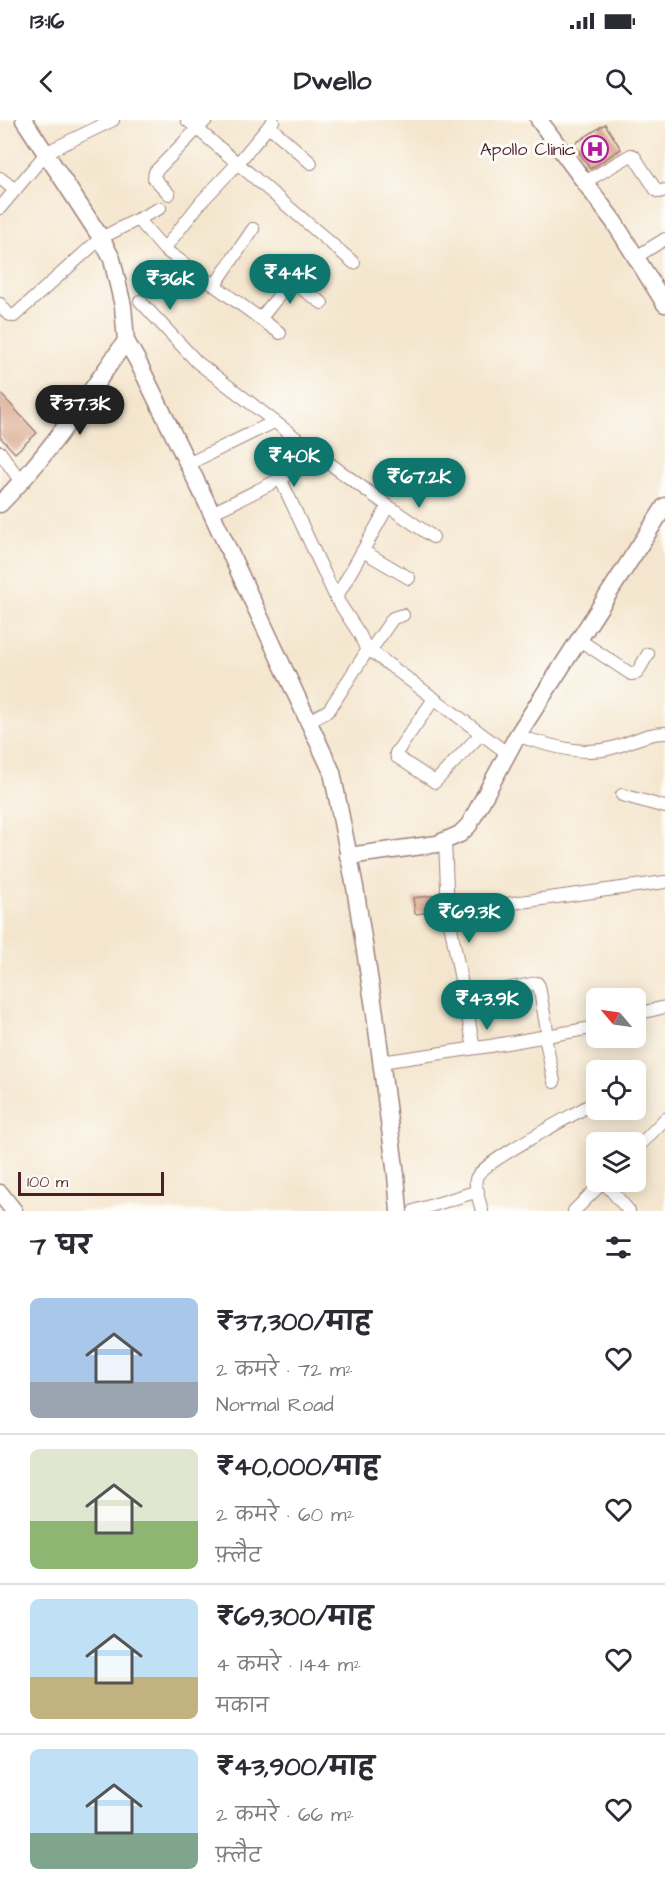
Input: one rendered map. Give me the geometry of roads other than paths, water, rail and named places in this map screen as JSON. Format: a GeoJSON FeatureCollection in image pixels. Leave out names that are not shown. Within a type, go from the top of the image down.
{"type":"FeatureCollection","features":[{"type":"Feature","properties":{"kind":"main road"},"geometry":{"type":"LineString","coordinates":[[24,120],[101,238],[112,259],[123,306],[126,341],[188,464],[332,772],[360,921],[381,1062],[399,1211]]}},
{"type":"Feature","properties":{"kind":"main road"},"geometry":{"type":"LineString","coordinates":[[539,120],[614,222],[664,300]]}},
{"type":"Feature","properties":{"kind":"main road"},"geometry":{"type":"LineString","coordinates":[[0,504],[65,428],[126,341]]}},
{"type":"Feature","properties":{"kind":"main road"},"geometry":{"type":"LineString","coordinates":[[348,856],[445,841],[460,834],[469,825],[517,736],[665,506]]}},
{"type":"Feature","properties":{"kind":"main road"},"geometry":{"type":"LineString","coordinates":[[0,1193],[14,1211]]}},
{"type":"Feature","properties":{"kind":"street"},"geometry":{"type":"LineString","coordinates":[[0,208],[46,152],[113,120]]}},
{"type":"Feature","properties":{"kind":"street"},"geometry":{"type":"LineString","coordinates":[[187,120],[202,124],[238,163],[354,263]]}},
{"type":"Feature","properties":{"kind":"street"},"geometry":{"type":"LineString","coordinates":[[164,249],[201,201],[238,163],[271,123],[311,163]]}},
{"type":"Feature","properties":{"kind":"street"},"geometry":{"type":"LineString","coordinates":[[169,194],[153,175],[202,124]]}},
{"type":"Feature","properties":{"kind":"street"},"geometry":{"type":"LineString","coordinates":[[585,182],[631,155],[634,156],[656,190],[659,192],[665,190]]}},
{"type":"Feature","properties":{"kind":"street"},"geometry":{"type":"LineString","coordinates":[[0,178],[15,190]]}},
{"type":"Feature","properties":{"kind":"street"},"geometry":{"type":"LineString","coordinates":[[0,304],[8,314],[14,316],[101,238],[160,208]]}},
{"type":"Feature","properties":{"kind":"street"},"geometry":{"type":"LineString","coordinates":[[139,220],[164,249],[280,333]]}},
{"type":"Feature","properties":{"kind":"street"},"geometry":{"type":"LineString","coordinates":[[215,285],[253,229]]}},
{"type":"Feature","properties":{"kind":"street"},"geometry":{"type":"LineString","coordinates":[[636,257],[665,240]]}},
{"type":"Feature","properties":{"kind":"street"},"geometry":{"type":"LineString","coordinates":[[260,319],[289,283],[293,283],[322,303]]}},
{"type":"Feature","properties":{"kind":"street"},"geometry":{"type":"LineString","coordinates":[[140,301],[197,362],[322,458],[433,537]]}},
{"type":"Feature","properties":{"kind":"street"},"geometry":{"type":"LineString","coordinates":[[188,464],[274,422]]}},
{"type":"Feature","properties":{"kind":"street"},"geometry":{"type":"LineString","coordinates":[[0,452],[21,482]]}},
{"type":"Feature","properties":{"kind":"street"},"geometry":{"type":"LineString","coordinates":[[211,513],[254,494],[280,478],[322,458]]}},
{"type":"Feature","properties":{"kind":"street"},"geometry":{"type":"LineString","coordinates":[[280,478],[336,598],[360,634],[367,651]]}},
{"type":"Feature","properties":{"kind":"street"},"geometry":{"type":"LineString","coordinates":[[336,598],[388,506]]}},
{"type":"Feature","properties":{"kind":"street"},"geometry":{"type":"LineString","coordinates":[[363,550],[409,578]]}},
{"type":"Feature","properties":{"kind":"street"},"geometry":{"type":"LineString","coordinates":[[309,722],[329,710],[367,651],[375,644],[393,618],[403,615]]}},
{"type":"Feature","properties":{"kind":"street"},"geometry":{"type":"LineString","coordinates":[[578,639],[631,675],[637,673],[648,654]]}},
{"type":"Feature","properties":{"kind":"street"},"geometry":{"type":"LineString","coordinates":[[367,651],[372,652],[507,753]]}},
{"type":"Feature","properties":{"kind":"street"},"geometry":{"type":"LineString","coordinates":[[434,699],[396,753],[397,757],[433,782],[438,782],[481,734]]}},
{"type":"Feature","properties":{"kind":"street"},"geometry":{"type":"LineString","coordinates":[[517,736],[556,747],[587,751],[613,747],[642,737],[665,733]]}},
{"type":"Feature","properties":{"kind":"street"},"geometry":{"type":"LineString","coordinates":[[622,795],[665,807]]}},
{"type":"Feature","properties":{"kind":"street"},"geometry":{"type":"LineString","coordinates":[[445,841],[448,912],[474,1048]]}},
{"type":"Feature","properties":{"kind":"street"},"geometry":{"type":"LineString","coordinates":[[448,912],[665,882]]}},
{"type":"Feature","properties":{"kind":"street"},"geometry":{"type":"LineString","coordinates":[[464,997],[537,983],[554,1082]]}},
{"type":"Feature","properties":{"kind":"street"},"geometry":{"type":"LineString","coordinates":[[646,1012],[665,1007]]}},
{"type":"Feature","properties":{"kind":"street"},"geometry":{"type":"LineString","coordinates":[[381,1062],[586,1029]]}},
{"type":"Feature","properties":{"kind":"street"},"geometry":{"type":"LineString","coordinates":[[482,1211],[476,1180],[479,1173],[512,1149],[586,1107]]}},
{"type":"Feature","properties":{"kind":"street"},"geometry":{"type":"LineString","coordinates":[[646,1139],[665,1119]]}},
{"type":"Feature","properties":{"kind":"street"},"geometry":{"type":"LineString","coordinates":[[414,1211],[478,1191]]}},
{"type":"Feature","properties":{"kind":"street"},"geometry":{"type":"LineString","coordinates":[[574,1211],[594,1192]]}},
{"type":"Feature","properties":{"kind":"street"},"geometry":{"type":"LineString","coordinates":[[613,1192],[629,1211]]}},
{"type":"Feature","properties":{"kind":"place","name":"Apollo Clinic"},"geometry":{"type":"Point","coordinates":[595,149]}}]}
